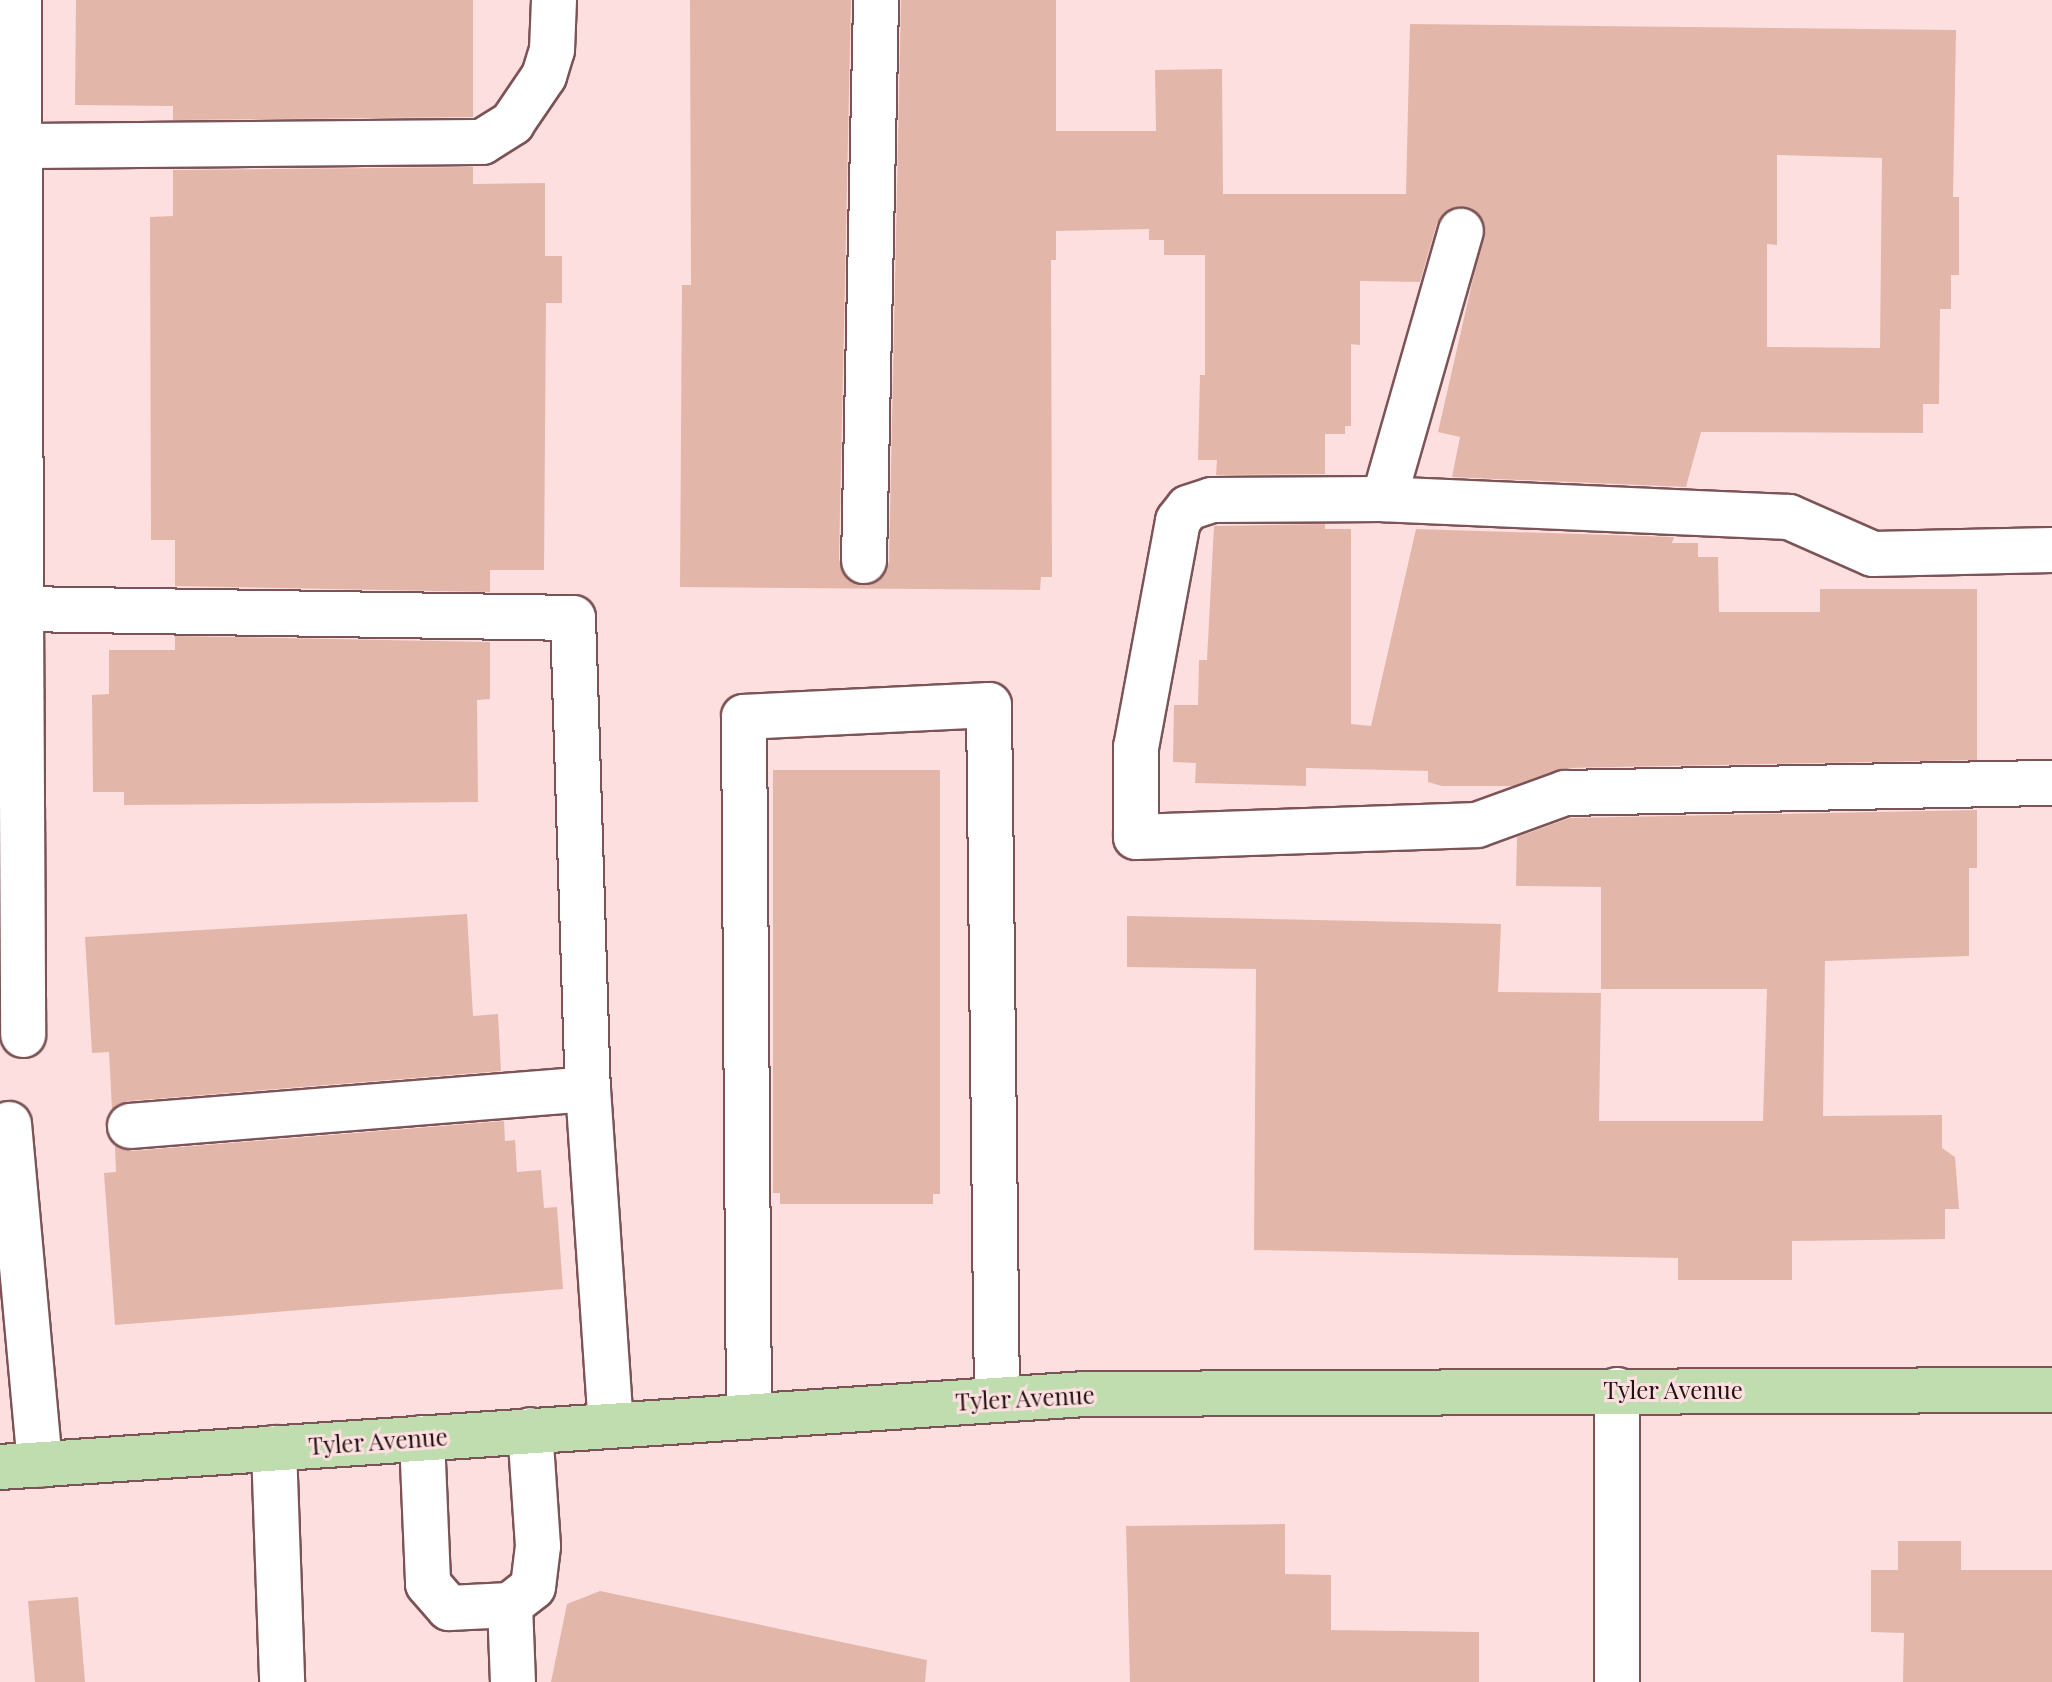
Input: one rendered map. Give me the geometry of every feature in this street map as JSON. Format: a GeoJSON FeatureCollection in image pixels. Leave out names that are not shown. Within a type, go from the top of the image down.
{"type":"FeatureCollection","features":[{"type":"Feature","properties":{"kind":"main road","name":"Tyler Avenue"},"geometry":{"type":"LineString","coordinates":[[20,1466],[1086,1394],[2052,1390]]}},
{"type":"Feature","properties":{"kind":"lane"},"geometry":{"type":"LineString","coordinates":[[19,0],[22,146],[23,1035]]}},
{"type":"Feature","properties":{"kind":"lane"},"geometry":{"type":"LineString","coordinates":[[22,146],[482,142],[512,123],[544,76],[552,50],[554,0]]}},
{"type":"Feature","properties":{"kind":"lane"},"geometry":{"type":"LineString","coordinates":[[864,561],[876,0]]}},
{"type":"Feature","properties":{"kind":"lane"},"geometry":{"type":"LineString","coordinates":[[1384,499],[1461,231]]}},
{"type":"Feature","properties":{"kind":"lane"},"geometry":{"type":"LineString","coordinates":[[2052,550],[1873,554],[1789,517],[1384,499],[1212,500],[1188,508],[1178,521],[1136,747],[1136,837],[1477,825],[1565,793],[2052,783]]}},
{"type":"Feature","properties":{"kind":"lane"},"geometry":{"type":"LineString","coordinates":[[21,609],[573,618],[588,1089],[611,1425]]}},
{"type":"Feature","properties":{"kind":"lane"},"geometry":{"type":"LineString","coordinates":[[749,1416],[742,806],[744,717],[989,705],[997,1400]]}},
{"type":"Feature","properties":{"kind":"lane"},"geometry":{"type":"LineString","coordinates":[[130,1126],[588,1089]]}},
{"type":"Feature","properties":{"kind":"lane"},"geometry":{"type":"LineString","coordinates":[[9,1124],[20,1466]]}},
{"type":"Feature","properties":{"kind":"lane"},"geometry":{"type":"LineString","coordinates":[[1617,1390],[1617,1682]]}},
{"type":"Feature","properties":{"kind":"lane"},"geometry":{"type":"LineString","coordinates":[[422,1438],[428,1584],[449,1608],[510,1605],[533,1587],[538,1546],[530,1430]]}},
{"type":"Feature","properties":{"kind":"lane"},"geometry":{"type":"LineString","coordinates":[[274,1448],[282,1682]]}},
{"type":"Feature","properties":{"kind":"lane"},"geometry":{"type":"LineString","coordinates":[[510,1605],[513,1682]]}},
{"type":"Feature","properties":{"kind":"building"},"geometry":{"type":"Polygon","coordinates":[[[76,0],[473,0],[473,117],[173,120],[173,106],[75,105],[76,0]]]}},
{"type":"Feature","properties":{"kind":"building"},"geometry":{"type":"Polygon","coordinates":[[[690,0],[851,0],[839,560],[852,583],[877,582],[889,562],[901,0],[1056,0],[1056,131],[1156,131],[1155,70],[1222,69],[1223,194],[1406,194],[1410,24],[1956,30],[1953,197],[1959,197],[1959,275],[1951,275],[1951,309],[1940,309],[1939,404],[1923,404],[1923,433],[1701,432],[1686,487],[1452,477],[1460,437],[1438,432],[1485,226],[1478,213],[1456,207],[1437,223],[1420,282],[1360,281],[1360,345],[1351,344],[1351,426],[1345,426],[1345,434],[1325,434],[1325,474],[1216,475],[1217,460],[1198,460],[1200,375],[1205,375],[1205,255],[1164,255],[1164,240],[1149,240],[1149,229],[1056,231],[1056,260],[1051,260],[1052,577],[1041,577],[1040,590],[680,587],[682,285],[691,285],[690,0]],[[1777,155],[1777,245],[1767,244],[1767,347],[1880,348],[1882,158],[1777,155]]]}},
{"type":"Feature","properties":{"kind":"building"},"geometry":{"type":"Polygon","coordinates":[[[473,167],[473,184],[545,183],[545,256],[562,256],[562,303],[546,303],[544,570],[490,570],[490,592],[175,586],[175,540],[151,540],[150,217],[173,216],[173,170],[473,167]]]}},
{"type":"Feature","properties":{"kind":"building"},"geometry":{"type":"Polygon","coordinates":[[[1325,524],[1325,529],[1351,529],[1351,724],[1371,726],[1416,529],[1674,537],[1672,543],[1698,543],[1698,557],[1718,557],[1719,612],[1820,612],[1820,589],[1977,589],[1977,760],[1564,768],[1512,786],[1442,786],[1428,782],[1428,771],[1306,768],[1306,786],[1195,783],[1196,763],[1173,762],[1174,705],[1198,705],[1199,660],[1207,660],[1214,526],[1325,524]]]}},
{"type":"Feature","properties":{"kind":"building"},"geometry":{"type":"Polygon","coordinates":[[[175,636],[490,642],[490,699],[477,700],[478,802],[124,805],[124,792],[93,792],[92,695],[109,694],[109,650],[175,650],[175,636]]]}},
{"type":"Feature","properties":{"kind":"building"},"geometry":{"type":"Polygon","coordinates":[[[773,770],[940,770],[940,1194],[933,1194],[933,1204],[780,1204],[780,1193],[773,1193],[773,770]]]}},
{"type":"Feature","properties":{"kind":"building"},"geometry":{"type":"Polygon","coordinates":[[[1977,810],[1977,868],[1969,868],[1969,956],[1825,961],[1823,1116],[1942,1115],[1942,1148],[1955,1157],[1959,1209],[1945,1209],[1945,1239],[1792,1241],[1792,1280],[1678,1280],[1678,1258],[1254,1250],[1256,969],[1127,967],[1127,916],[1501,924],[1498,992],[1601,993],[1599,1121],[1763,1121],[1767,989],[1601,989],[1601,887],[1516,886],[1517,837],[1570,818],[1977,810]]]}},
{"type":"Feature","properties":{"kind":"building"},"geometry":{"type":"Polygon","coordinates":[[[467,914],[473,1016],[498,1014],[501,1071],[128,1101],[112,1109],[109,1052],[92,1053],[85,937],[467,914]]]}},
{"type":"Feature","properties":{"kind":"building"},"geometry":{"type":"Polygon","coordinates":[[[504,1121],[505,1141],[515,1140],[517,1172],[541,1170],[544,1208],[557,1207],[563,1289],[115,1325],[104,1173],[116,1172],[115,1145],[132,1151],[504,1121]]]}},
{"type":"Feature","properties":{"kind":"building"},"geometry":{"type":"Polygon","coordinates":[[[1285,1524],[1285,1574],[1331,1575],[1331,1630],[1479,1632],[1479,1682],[1130,1682],[1126,1526],[1285,1524]]]}},
{"type":"Feature","properties":{"kind":"building"},"geometry":{"type":"Polygon","coordinates":[[[1898,1541],[1961,1541],[1961,1570],[2052,1570],[2052,1682],[1903,1682],[1904,1633],[1871,1632],[1871,1570],[1898,1570],[1898,1541]]]}},
{"type":"Feature","properties":{"kind":"building"},"geometry":{"type":"Polygon","coordinates":[[[600,1591],[927,1660],[925,1682],[551,1682],[567,1604],[600,1591]]]}},
{"type":"Feature","properties":{"kind":"building"},"geometry":{"type":"Polygon","coordinates":[[[78,1597],[85,1682],[35,1682],[28,1601],[78,1597]]]}}]}
